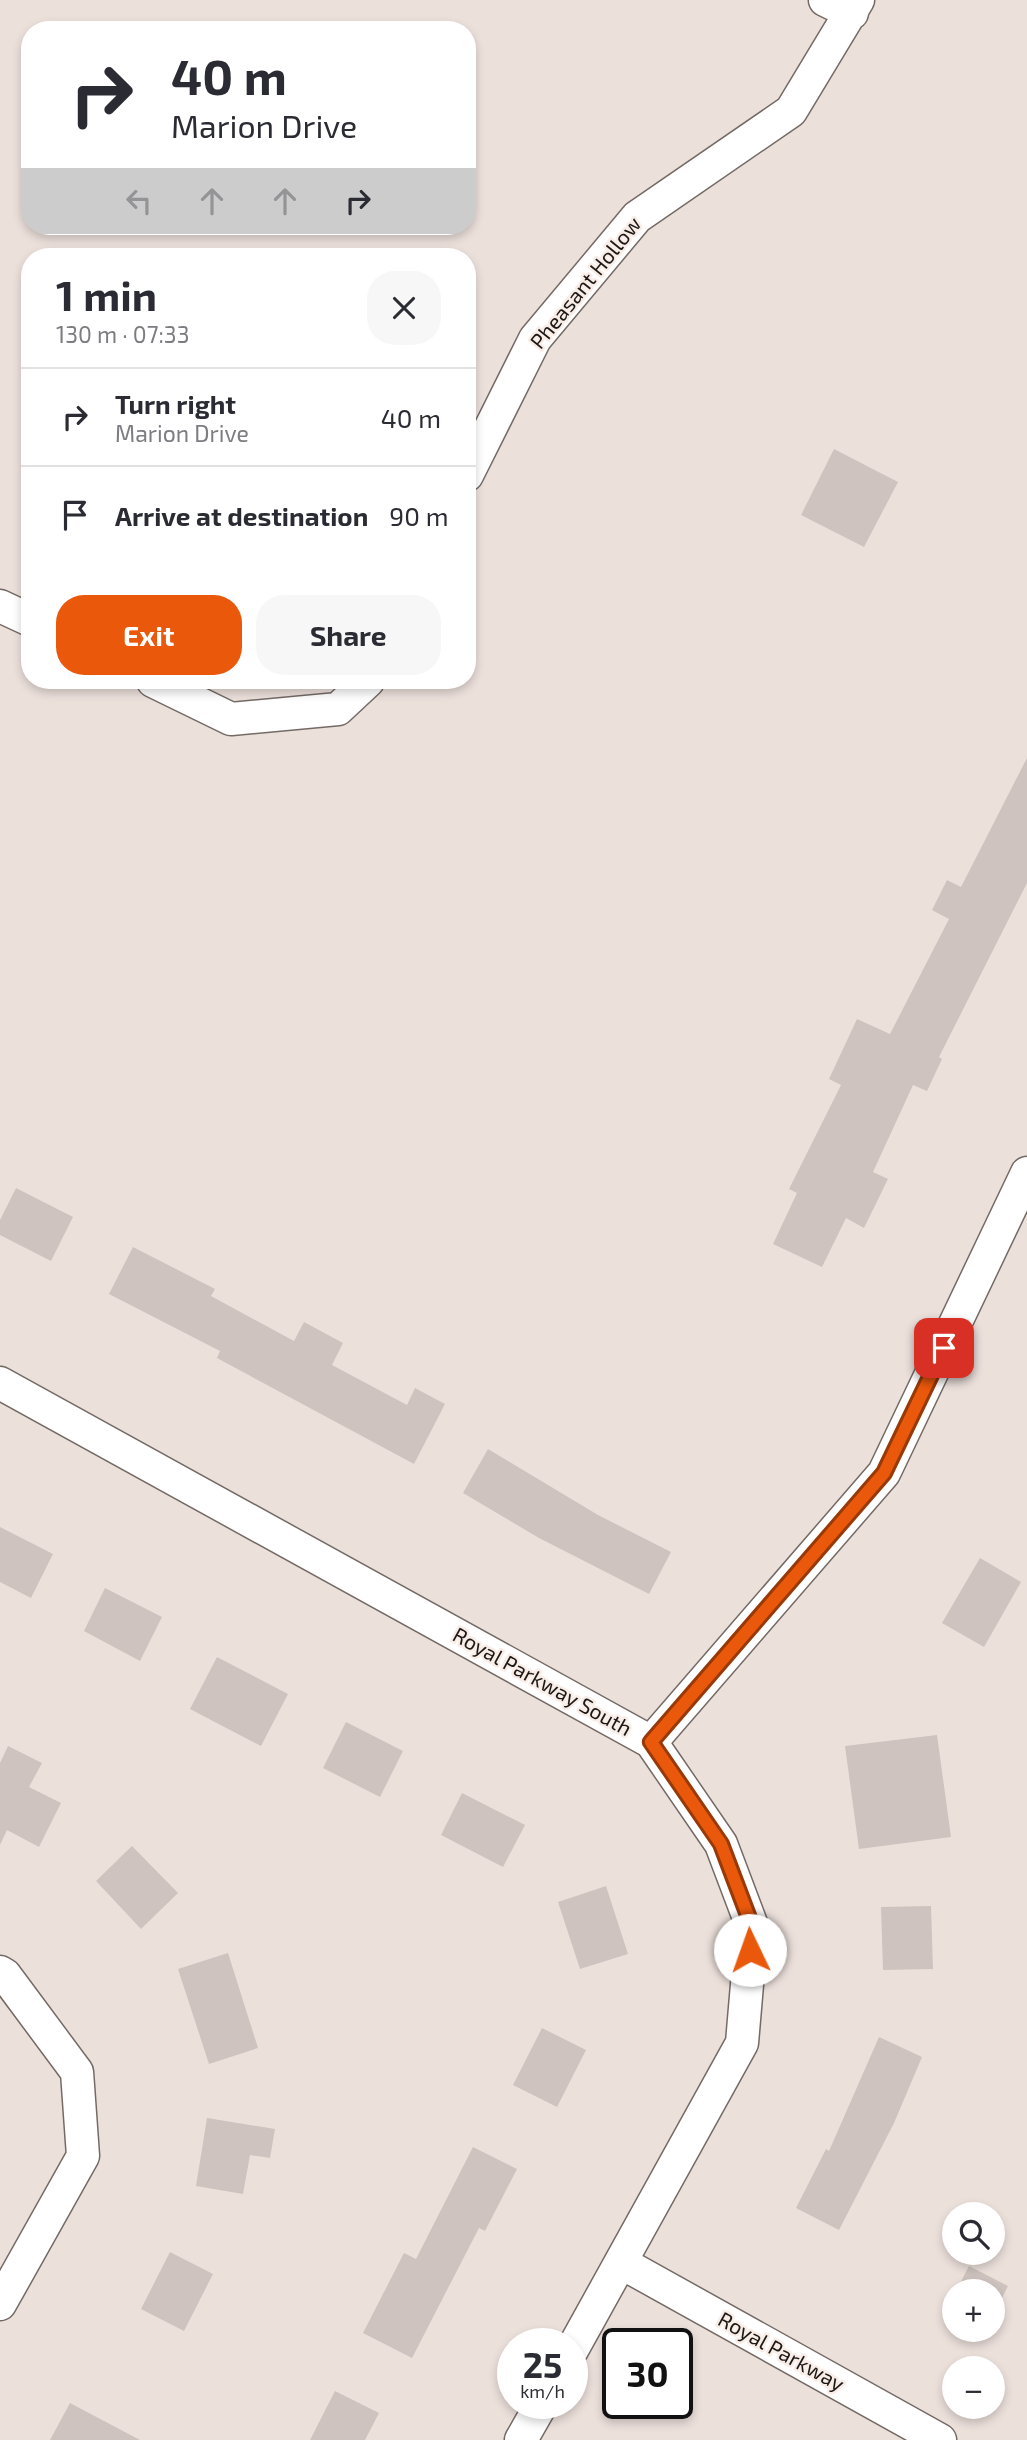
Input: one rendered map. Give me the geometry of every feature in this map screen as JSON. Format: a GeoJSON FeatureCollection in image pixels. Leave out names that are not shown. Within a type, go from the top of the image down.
{"type":"FeatureCollection","features":[{"type":"Feature","properties":{"kind":"street","name":"Pheasant Hollow"},"geometry":{"type":"LineString","coordinates":[[476,457],[535,340],[637,217],[791,111],[845,4]]}},
{"type":"Feature","properties":{"kind":"street"},"geometry":{"type":"LineString","coordinates":[[0,606],[21,616]]}},
{"type":"Feature","properties":{"kind":"street"},"geometry":{"type":"LineString","coordinates":[[169,689],[231,719],[338,709],[359,689]]}},
{"type":"Feature","properties":{"kind":"street"},"geometry":{"type":"LineString","coordinates":[[651,1742],[884,1473],[1027,1173]]}},
{"type":"Feature","properties":{"kind":"street","name":"Royal Parkway South"},"geometry":{"type":"LineString","coordinates":[[0,1383],[651,1742],[721,1844],[752,1926],[742,2043],[585,2328]]}},
{"type":"Feature","properties":{"kind":"street"},"geometry":{"type":"LineString","coordinates":[[0,1972],[5,1975],[77,2072],[83,2156],[0,2304]]}},
{"type":"Feature","properties":{"kind":"street","name":"Royal Parkway"},"geometry":{"type":"LineString","coordinates":[[622,2263],[940,2440]]}},
{"type":"Feature","properties":{"kind":"street"},"geometry":{"type":"LineString","coordinates":[[521,2440],[533,2419]]}},
{"type":"Feature","properties":{"kind":"building"},"geometry":{"type":"Polygon","coordinates":[[[834,449],[898,482],[864,547],[801,515],[834,449]]]}},
{"type":"Feature","properties":{"kind":"building"},"geometry":{"type":"Polygon","coordinates":[[[1027,758],[1027,883],[939,1057],[942,1059],[927,1091],[913,1085],[873,1172],[888,1179],[864,1228],[846,1218],[822,1267],[773,1244],[797,1193],[789,1189],[841,1085],[829,1079],[857,1019],[890,1034],[949,919],[932,910],[947,880],[961,887],[1027,758]]]}},
{"type":"Feature","properties":{"kind":"building"},"geometry":{"type":"Polygon","coordinates":[[[16,1188],[73,1217],[51,1261],[0,1235],[0,1220],[16,1188]]]}},
{"type":"Feature","properties":{"kind":"building"},"geometry":{"type":"Polygon","coordinates":[[[133,1247],[215,1289],[211,1296],[294,1341],[304,1322],[343,1343],[332,1365],[407,1405],[415,1388],[445,1404],[414,1464],[217,1358],[220,1351],[109,1294],[133,1247]]]}},
{"type":"Feature","properties":{"kind":"building"},"geometry":{"type":"Polygon","coordinates":[[[488,1449],[598,1515],[671,1552],[649,1594],[539,1538],[463,1493],[488,1449]]]}},
{"type":"Feature","properties":{"kind":"building"},"geometry":{"type":"Polygon","coordinates":[[[0,1527],[53,1554],[31,1598],[0,1582],[0,1527]]]}},
{"type":"Feature","properties":{"kind":"building"},"geometry":{"type":"Polygon","coordinates":[[[980,1558],[1021,1582],[984,1647],[942,1623],[980,1558]]]}},
{"type":"Feature","properties":{"kind":"building"},"geometry":{"type":"Polygon","coordinates":[[[105,1588],[162,1617],[140,1661],[84,1631],[105,1588]]]}},
{"type":"Feature","properties":{"kind":"building"},"geometry":{"type":"Polygon","coordinates":[[[217,1657],[288,1694],[261,1746],[190,1709],[217,1657]]]}},
{"type":"Feature","properties":{"kind":"building"},"geometry":{"type":"Polygon","coordinates":[[[346,1722],[403,1751],[380,1797],[323,1768],[346,1722]]]}},
{"type":"Feature","properties":{"kind":"building"},"geometry":{"type":"Polygon","coordinates":[[[937,1735],[951,1837],[859,1849],[845,1746],[937,1735]]]}},
{"type":"Feature","properties":{"kind":"building"},"geometry":{"type":"Polygon","coordinates":[[[8,1746],[42,1763],[29,1787],[61,1803],[39,1847],[7,1830],[0,1845],[0,1763],[8,1746]]]}},
{"type":"Feature","properties":{"kind":"building"},"geometry":{"type":"Polygon","coordinates":[[[462,1793],[525,1825],[503,1867],[441,1835],[462,1793]]]}},
{"type":"Feature","properties":{"kind":"building"},"geometry":{"type":"Polygon","coordinates":[[[132,1846],[178,1893],[141,1929],[96,1881],[132,1846]]]}},
{"type":"Feature","properties":{"kind":"building"},"geometry":{"type":"Polygon","coordinates":[[[606,1886],[628,1954],[580,1969],[558,1902],[606,1886]]]}},
{"type":"Feature","properties":{"kind":"building"},"geometry":{"type":"Polygon","coordinates":[[[931,1906],[933,1969],[883,1970],[881,1907],[931,1906]]]}},
{"type":"Feature","properties":{"kind":"building"},"geometry":{"type":"Polygon","coordinates":[[[228,1953],[258,2048],[209,2064],[178,1969],[228,1953]]]}},
{"type":"Feature","properties":{"kind":"building"},"geometry":{"type":"Polygon","coordinates":[[[542,2028],[586,2050],[557,2107],[513,2085],[542,2028]]]}},
{"type":"Feature","properties":{"kind":"building"},"geometry":{"type":"Polygon","coordinates":[[[879,2037],[922,2057],[894,2123],[839,2230],[796,2208],[826,2149],[829,2151],[879,2037]]]}},
{"type":"Feature","properties":{"kind":"building"},"geometry":{"type":"Polygon","coordinates":[[[207,2118],[275,2129],[270,2158],[250,2155],[243,2194],[196,2186],[207,2118]]]}},
{"type":"Feature","properties":{"kind":"building"},"geometry":{"type":"Polygon","coordinates":[[[473,2147],[517,2169],[485,2231],[479,2228],[412,2358],[363,2333],[404,2253],[416,2259],[473,2147]]]}},
{"type":"Feature","properties":{"kind":"building"},"geometry":{"type":"Polygon","coordinates":[[[170,2252],[213,2274],[184,2331],[141,2309],[170,2252]]]}},
{"type":"Feature","properties":{"kind":"building"},"geometry":{"type":"Polygon","coordinates":[[[969,2266],[994,2279],[962,2279],[969,2266]]]}},
{"type":"Feature","properties":{"kind":"building"},"geometry":{"type":"Polygon","coordinates":[[[335,2391],[379,2413],[365,2440],[310,2440],[335,2391]]]}},
{"type":"Feature","properties":{"kind":"building"},"geometry":{"type":"Polygon","coordinates":[[[70,2403],[140,2440],[50,2440],[70,2403]]]}},
{"type":"Feature","properties":{"kind":"route"},"geometry":{"type":"LineString","coordinates":[[750,1950],[752,1926],[721,1844],[651,1742],[884,1473],[944,1348]]}}]}
